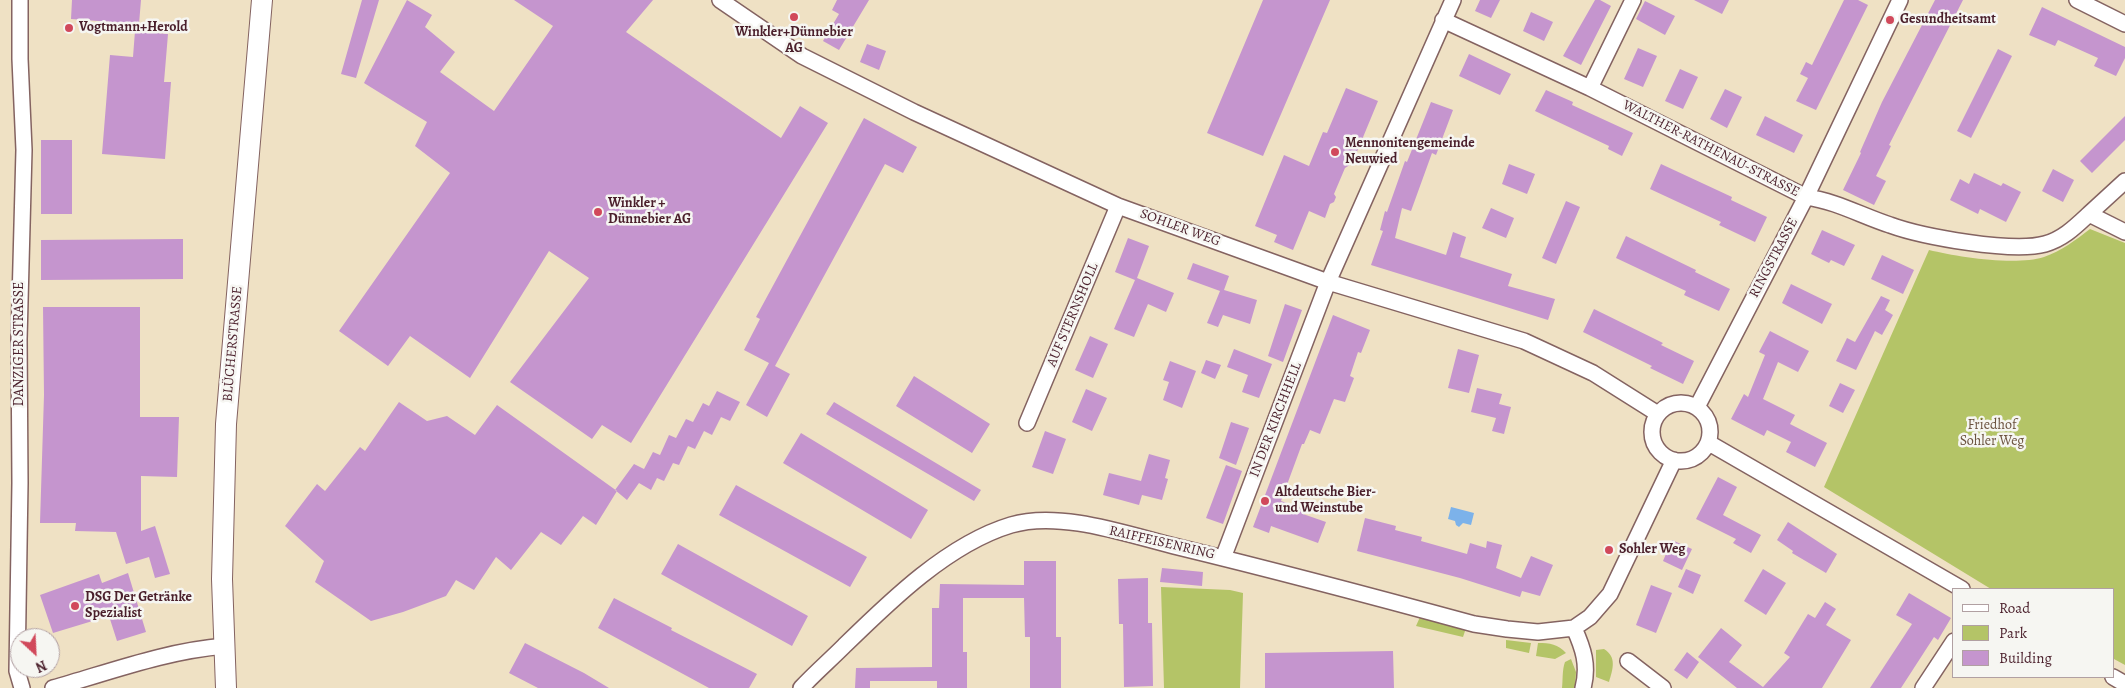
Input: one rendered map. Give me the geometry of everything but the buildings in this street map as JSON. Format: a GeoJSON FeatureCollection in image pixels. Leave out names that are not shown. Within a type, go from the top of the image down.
{"type":"FeatureCollection","features":[{"type":"Feature","properties":{"kind":"street","name":"DANZIGER STRASSE"},"geometry":{"type":"LineString","coordinates":[[20,0],[20,59],[24,150],[19,340],[20,483],[17,670],[22,688]]}},
{"type":"Feature","properties":{"kind":"street","name":"BLÜCHERSTRASSE"},"geometry":{"type":"LineString","coordinates":[[226,688],[222,525],[226,424],[262,0]]}},
{"type":"Feature","properties":{"kind":"street","name":"SOHLER WEG"},"geometry":{"type":"LineString","coordinates":[[720,0],[802,56],[914,112],[1118,206],[1328,282],[1524,342],[1593,373],[1658,414]]}},
{"type":"Feature","properties":{"kind":"street","name":"IN DER KIRCHHELL"},"geometry":{"type":"LineString","coordinates":[[1223,558],[1328,282],[1453,0]]}},
{"type":"Feature","properties":{"kind":"street"},"geometry":{"type":"LineString","coordinates":[[1590,88],[1633,0]]}},
{"type":"Feature","properties":{"kind":"street","name":"RINGSTRASSE"},"geometry":{"type":"LineString","coordinates":[[1697,406],[1806,197],[1900,0]]}},
{"type":"Feature","properties":{"kind":"street"},"geometry":{"type":"LineString","coordinates":[[2077,0],[2125,24]]}},
{"type":"Feature","properties":{"kind":"street","name":"WALTHER-RATHENAU-STRASSE"},"geometry":{"type":"LineString","coordinates":[[1443,20],[1590,88],[1806,197],[1823,199],[1891,226],[1947,239],[2026,247],[2046,244],[2066,235],[2125,181]]}},
{"type":"Feature","properties":{"kind":"street","name":"AUF STERNSHOLL"},"geometry":{"type":"LineString","coordinates":[[1027,424],[1118,206]]}},
{"type":"Feature","properties":{"kind":"street"},"geometry":{"type":"LineString","coordinates":[[2089,214],[2125,232]]}},
{"type":"Feature","properties":{"kind":"street"},"geometry":{"type":"LineString","coordinates":[[1676,402],[1697,406],[1710,423],[1709,443],[1703,452],[1694,458],[1684,461],[1674,460],[1663,455],[1652,436],[1652,424],[1658,414],[1663,408],[1676,402]]}},
{"type":"Feature","properties":{"kind":"street"},"geometry":{"type":"LineString","coordinates":[[1709,443],[1960,588]]}},
{"type":"Feature","properties":{"kind":"street","name":"RAIFFEISENRING"},"geometry":{"type":"LineString","coordinates":[[801,688],[909,586],[957,550],[1012,524],[1030,521],[1070,521],[1223,558],[1474,624],[1507,630],[1538,632],[1574,628],[1590,617],[1610,594],[1674,460]]}},
{"type":"Feature","properties":{"kind":"street"},"geometry":{"type":"LineString","coordinates":[[1574,628],[1583,649],[1586,663],[1583,688]]}},
{"type":"Feature","properties":{"kind":"street"},"geometry":{"type":"LineString","coordinates":[[1923,688],[1952,645]]}},
{"type":"Feature","properties":{"kind":"street"},"geometry":{"type":"LineString","coordinates":[[53,688],[120,667],[178,652],[225,646]]}},
{"type":"Feature","properties":{"kind":"street"},"geometry":{"type":"LineString","coordinates":[[1628,662],[1663,688]]}},
{"type":"Feature","properties":{"kind":"green space","name":"Friedhof Sohler Weg"},"geometry":{"type":"Polygon","coordinates":[[[2090,229],[2125,243],[2125,665],[2115,660],[2115,588],[1989,588],[1824,487],[1929,250],[1987,260],[2018,261],[2044,257],[2074,241],[2090,229]]]}},
{"type":"Feature","properties":{"kind":"green space"},"geometry":{"type":"Polygon","coordinates":[[[1161,587],[1230,590],[1243,593],[1240,688],[1164,688],[1161,587]]]}},
{"type":"Feature","properties":{"kind":"green space"},"geometry":{"type":"Polygon","coordinates":[[[1420,617],[1466,628],[1463,637],[1416,626],[1420,617]]]}},
{"type":"Feature","properties":{"kind":"green space"},"geometry":{"type":"Polygon","coordinates":[[[1506,640],[1531,643],[1529,653],[1506,648],[1506,640]]]}},
{"type":"Feature","properties":{"kind":"green space"},"geometry":{"type":"Polygon","coordinates":[[[1538,643],[1554,645],[1566,653],[1555,659],[1536,656],[1538,643]]]}},
{"type":"Feature","properties":{"kind":"green space"},"geometry":{"type":"Polygon","coordinates":[[[1604,649],[1611,656],[1613,664],[1609,682],[1596,677],[1596,650],[1604,649]]]}},
{"type":"Feature","properties":{"kind":"green space"},"geometry":{"type":"Polygon","coordinates":[[[1571,659],[1576,672],[1575,688],[1562,688],[1565,662],[1571,659]]]}},
{"type":"Feature","properties":{"kind":"water"},"geometry":{"type":"Polygon","coordinates":[[[1451,507],[1474,513],[1471,525],[1463,523],[1459,527],[1455,521],[1448,519],[1451,507]]]}},
{"type":"Feature","properties":{"kind":"place","name":"Winkler+Dünnebier AG"},"geometry":{"type":"Point","coordinates":[794,17]}},
{"type":"Feature","properties":{"kind":"place","name":"Gesundheitsamt"},"geometry":{"type":"Point","coordinates":[1890,20]}},
{"type":"Feature","properties":{"kind":"place","name":"Vogtmann+Herold"},"geometry":{"type":"Point","coordinates":[69,28]}},
{"type":"Feature","properties":{"kind":"place","name":"Mennonitengemeinde Neuwied"},"geometry":{"type":"Point","coordinates":[1335,152]}},
{"type":"Feature","properties":{"kind":"place","name":"Winkler + Dünnebier AG"},"geometry":{"type":"Point","coordinates":[598,212]}},
{"type":"Feature","properties":{"kind":"place","name":"Altdeutsche Bier- und Weinstube"},"geometry":{"type":"Point","coordinates":[1265,501]}},
{"type":"Feature","properties":{"kind":"place","name":"Sohler Weg"},"geometry":{"type":"Point","coordinates":[1609,550]}},
{"type":"Feature","properties":{"kind":"place","name":"DSG Der Getränke Spezialist"},"geometry":{"type":"Point","coordinates":[75,606]}}]}
